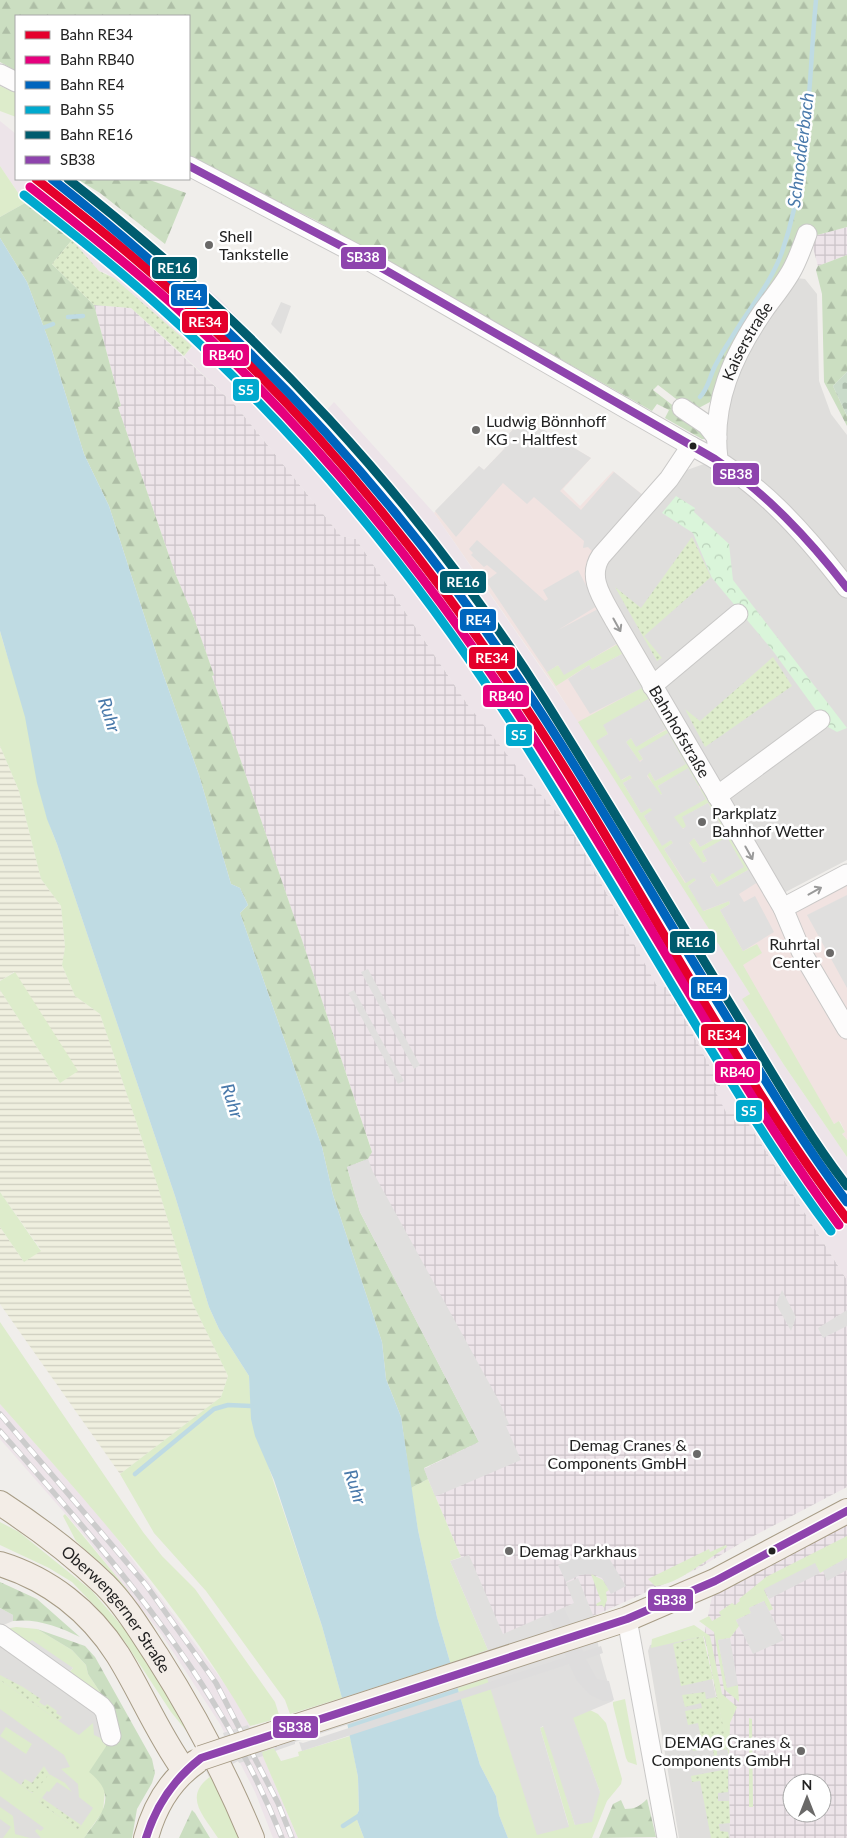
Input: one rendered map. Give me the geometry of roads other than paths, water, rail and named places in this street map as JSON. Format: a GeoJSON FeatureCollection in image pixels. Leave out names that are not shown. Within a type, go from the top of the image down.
{"type":"FeatureCollection","features":[{"type":"Feature","properties":{"kind":"main road","name":"Oberwengerner Straße"},"geometry":{"type":"LineString","coordinates":[[0,1503],[30,1523],[106,1586],[134,1619],[178,1690],[197,1756]]}},
{"type":"Feature","properties":{"kind":"main road"},"geometry":{"type":"LineString","coordinates":[[146,1838],[151,1820],[169,1787],[197,1756],[628,1619],[715,1581],[840,1515]]}},
{"type":"Feature","properties":{"kind":"main road"},"geometry":{"type":"LineString","coordinates":[[0,1564],[19,1570],[52,1587],[82,1612],[117,1654],[148,1711],[197,1756],[238,1803],[252,1838]]}},
{"type":"Feature","properties":{"kind":"street"},"geometry":{"type":"LineString","coordinates":[[0,74],[15,82]]}},
{"type":"Feature","properties":{"kind":"street"},"geometry":{"type":"LineString","coordinates":[[190,167],[382,268],[691,446],[718,459],[784,513],[847,588]]}},
{"type":"Feature","properties":{"kind":"street","name":"Kaiserstraße"},"geometry":{"type":"LineString","coordinates":[[718,459],[717,438],[720,400],[727,374],[746,336],[794,267],[807,234]]}},
{"type":"Feature","properties":{"kind":"street"},"geometry":{"type":"LineString","coordinates":[[682,408],[708,425],[717,438]]}},
{"type":"Feature","properties":{"kind":"street","name":"Bahnhofstraße"},"geometry":{"type":"LineString","coordinates":[[691,446],[669,479],[595,564],[595,582],[614,621],[783,908],[800,951],[847,1029]]}},
{"type":"Feature","properties":{"kind":"street"},"geometry":{"type":"LineString","coordinates":[[652,686],[738,614]]}},
{"type":"Feature","properties":{"kind":"street"},"geometry":{"type":"LineString","coordinates":[[717,796],[820,720]]}},
{"type":"Feature","properties":{"kind":"street"},"geometry":{"type":"LineString","coordinates":[[783,908],[847,874]]}},
{"type":"Feature","properties":{"kind":"street"},"geometry":{"type":"LineString","coordinates":[[628,1619],[667,1838]]}},
{"type":"Feature","properties":{"kind":"street"},"geometry":{"type":"LineString","coordinates":[[0,1634],[101,1706],[105,1711],[111,1736]]}},
{"type":"Feature","properties":{"kind":"water","name":"Ruhr"},"geometry":{"type":"Polygon","coordinates":[[[0,238],[27,282],[50,344],[84,454],[109,506],[162,671],[199,775],[231,884],[240,888],[248,905],[240,913],[322,1147],[333,1195],[382,1342],[386,1379],[401,1417],[418,1530],[437,1617],[480,1765],[496,1796],[499,1815],[508,1838],[364,1838],[356,1817],[359,1810],[358,1777],[342,1698],[322,1626],[274,1480],[255,1436],[251,1419],[249,1376],[219,1329],[209,1307],[175,1196],[47,819],[37,783],[25,717],[0,631],[0,238]]]}},
{"type":"Feature","properties":{"kind":"waterway","name":"Schnodderbach"},"geometry":{"type":"LineString","coordinates":[[700,397],[723,351],[759,296],[782,252],[791,221],[803,159],[816,0]]}},
{"type":"Feature","properties":{"kind":"waterway","name":"Schnodderbach"},"geometry":{"type":"LineString","coordinates":[[68,317],[83,316]]}},
{"type":"Feature","properties":{"kind":"waterway","name":"Schnodderbach"},"geometry":{"type":"LineString","coordinates":[[40,329],[53,324]]}},
{"type":"Feature","properties":{"kind":"waterway"},"geometry":{"type":"LineString","coordinates":[[135,1474],[214,1409],[228,1405],[251,1406]]}},
{"type":"Feature","properties":{"kind":"waterway"},"geometry":{"type":"LineString","coordinates":[[343,1826],[360,1815]]}},
{"type":"Feature","properties":{"kind":"railway"},"geometry":{"type":"LineString","coordinates":[[0,1414],[146,1585],[216,1683],[278,1803],[292,1838]]}},
{"type":"Feature","properties":{"kind":"railway"},"geometry":{"type":"LineString","coordinates":[[0,1431],[121,1573],[159,1622],[194,1672],[227,1725],[256,1780],[282,1838]]}},
{"type":"Feature","properties":{"kind":"rail line","name":"RE34"},"geometry":{"type":"LineString","coordinates":[[37,180],[141,264],[224,340],[318,437],[405,541],[486,649],[524,705],[565,768],[720,1030],[803,1158],[847,1219]]}},
{"type":"Feature","properties":{"kind":"rail line","name":"RE4"},"geometry":{"type":"LineString","coordinates":[[53,180],[122,236],[189,295],[253,356],[315,420],[374,487],[430,556],[483,627],[534,702],[771,1090],[847,1202]]}},
{"type":"Feature","properties":{"kind":"rail line","name":"RE16"},"geometry":{"type":"LineString","coordinates":[[69,180],[203,293],[267,355],[328,418],[387,485],[442,554],[495,625],[544,699],[787,1098],[847,1186]]}},
{"type":"Feature","properties":{"kind":"rail line","name":"RB40"},"geometry":{"type":"LineString","coordinates":[[30,187],[169,301],[266,395],[356,495],[440,601],[543,752],[790,1156],[839,1225]]}},
{"type":"Feature","properties":{"kind":"rail line","name":"S5"},"geometry":{"type":"LineString","coordinates":[[24,195],[162,309],[211,355],[305,452],[392,555],[472,663],[509,719],[749,1111],[797,1184],[831,1231]]}},
{"type":"Feature","properties":{"kind":"place","name":"Shell Tankstelle"},"geometry":{"type":"Point","coordinates":[209,245]}},
{"type":"Feature","properties":{"kind":"place","name":"Ludwig Bönnhoff KG - Haltfest"},"geometry":{"type":"Point","coordinates":[476,430]}},
{"type":"Feature","properties":{"kind":"place","name":"Parkplatz Bahnhof Wetter"},"geometry":{"type":"Point","coordinates":[702,822]}},
{"type":"Feature","properties":{"kind":"place","name":"Ruhrtal Center"},"geometry":{"type":"Point","coordinates":[830,953]}},
{"type":"Feature","properties":{"kind":"place","name":"Demag Cranes & Components GmbH"},"geometry":{"type":"Point","coordinates":[697,1454]}},
{"type":"Feature","properties":{"kind":"place","name":"Demag Parkhaus"},"geometry":{"type":"Point","coordinates":[509,1551]}},
{"type":"Feature","properties":{"kind":"place","name":"DEMAG Cranes & Components GmbH"},"geometry":{"type":"Point","coordinates":[801,1751]}}]}
